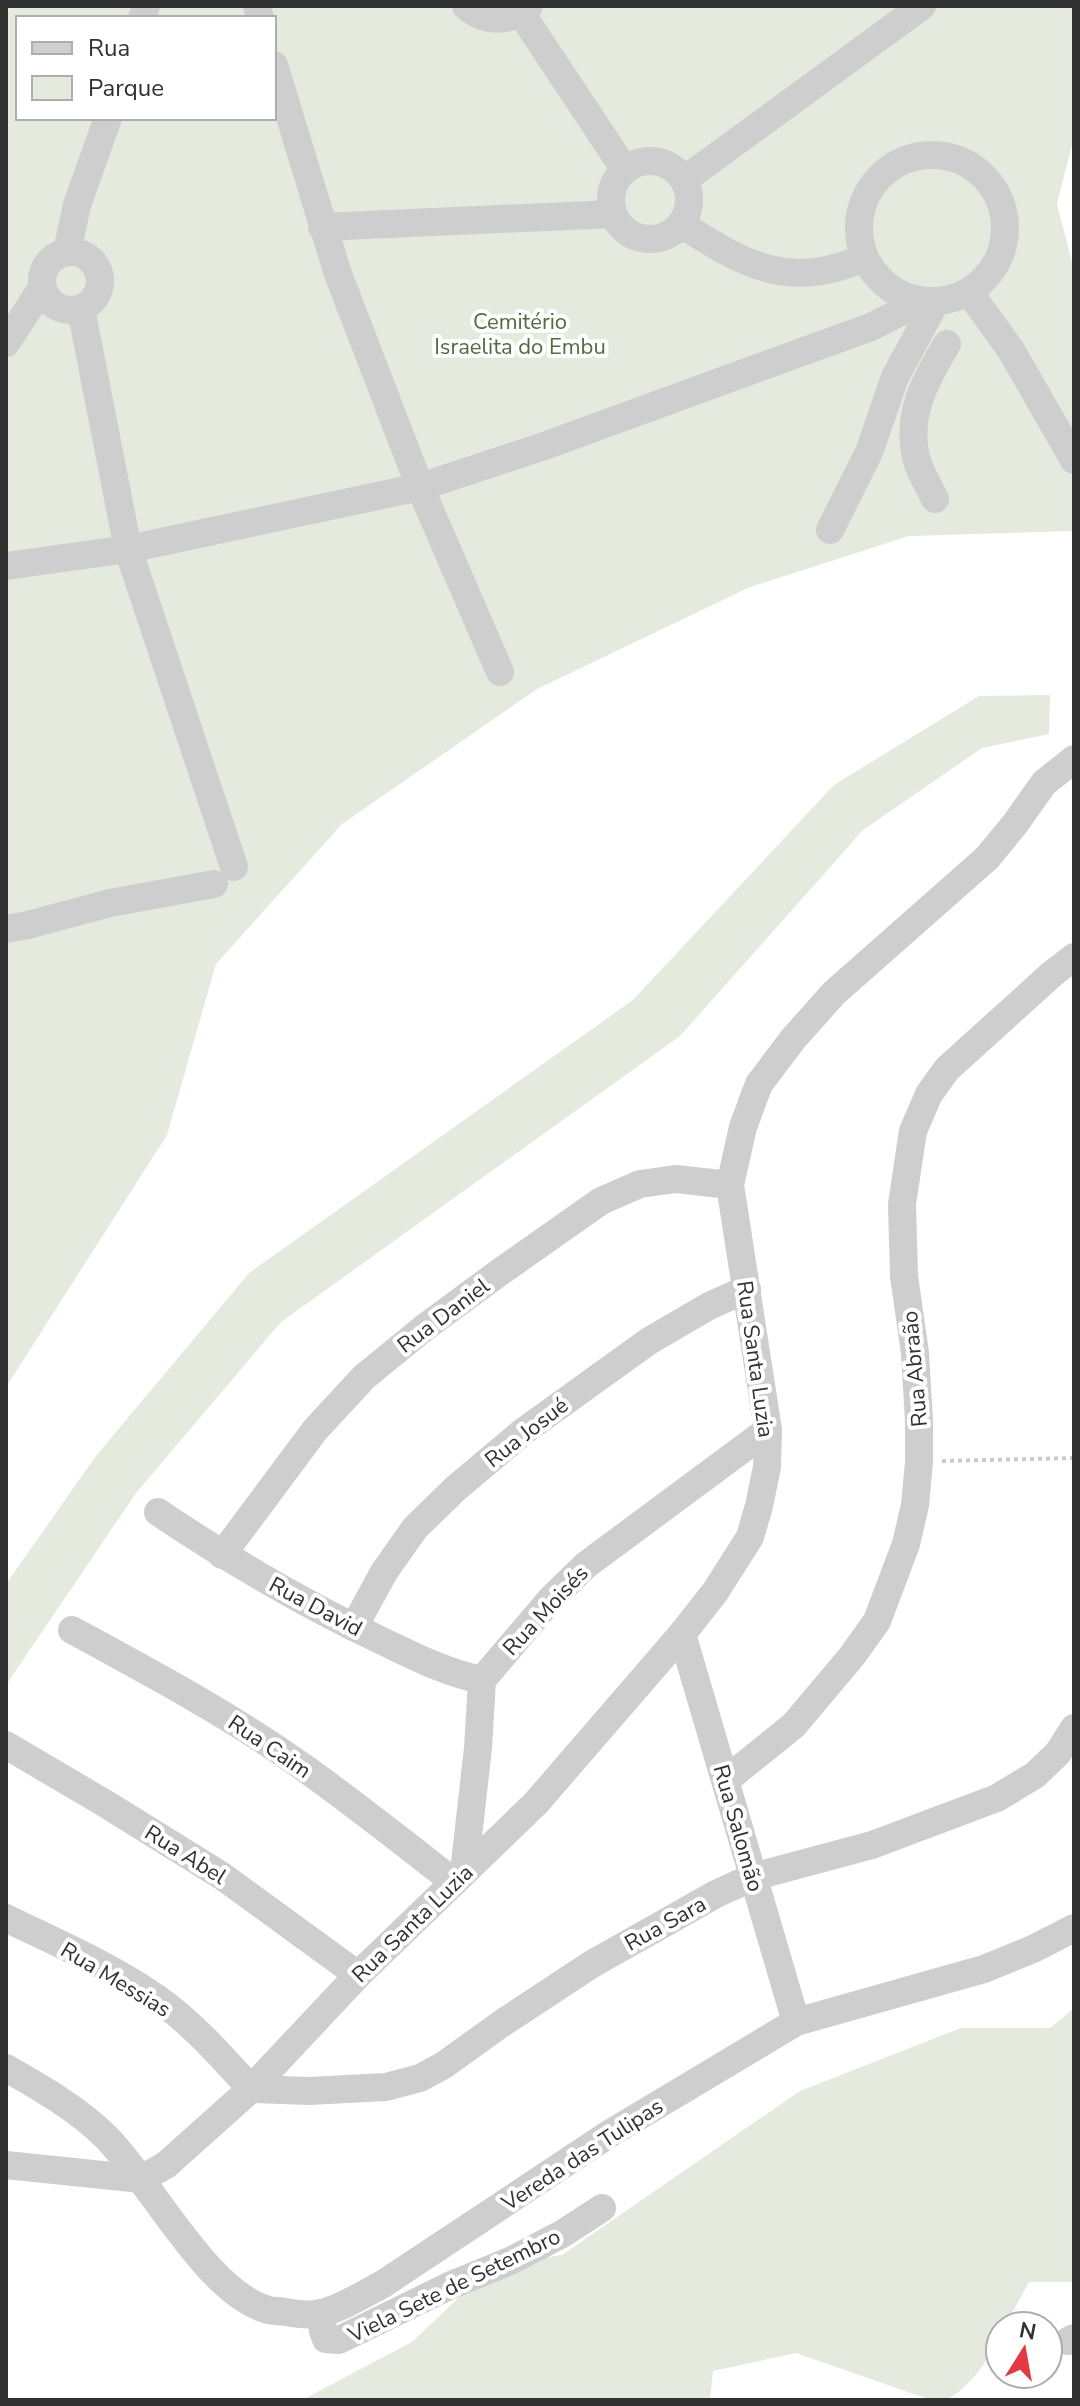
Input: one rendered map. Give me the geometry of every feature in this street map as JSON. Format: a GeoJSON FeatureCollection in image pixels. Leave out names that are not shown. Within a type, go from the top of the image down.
{"type":"FeatureCollection","features":[{"type":"Feature","properties":{"kind":"street"},"geometry":{"type":"LineString","coordinates":[[466,6],[479,16],[493,20],[507,19],[525,10],[625,170]]}},
{"type":"Feature","properties":{"kind":"street"},"geometry":{"type":"LineString","coordinates":[[684,180],[922,6]]}},
{"type":"Feature","properties":{"kind":"street"},"geometry":{"type":"LineString","coordinates":[[276,72],[338,274],[420,487],[500,672]]}},
{"type":"Feature","properties":{"kind":"street"},"geometry":{"type":"LineString","coordinates":[[67,252],[77,205],[107,120]]}},
{"type":"Feature","properties":{"kind":"street"},"geometry":{"type":"LineString","coordinates":[[933,155],[956,159],[978,171],[994,189],[1004,211],[1006,234],[1000,257],[987,277],[969,292],[948,300],[929,301],[898,294],[878,279],[864,258],[858,234],[860,210],[870,188],[887,170],[908,159],[933,155]]}},
{"type":"Feature","properties":{"kind":"street"},"geometry":{"type":"LineString","coordinates":[[650,160],[663,163],[684,180],[689,195],[688,210],[673,232],[651,239],[639,237],[628,232],[613,214],[612,190],[617,179],[637,163],[650,160]]}},
{"type":"Feature","properties":{"kind":"street"},"geometry":{"type":"LineString","coordinates":[[322,227],[613,214]]}},
{"type":"Feature","properties":{"kind":"street"},"geometry":{"type":"LineString","coordinates":[[681,224],[740,259],[774,271],[811,273],[837,269],[864,258]]}},
{"type":"Feature","properties":{"kind":"street"},"geometry":{"type":"LineString","coordinates":[[6,343],[42,288],[42,278],[50,260],[67,252],[85,256],[98,269],[100,288],[90,304],[81,309],[72,311],[53,304],[42,288]]}},
{"type":"Feature","properties":{"kind":"street"},"geometry":{"type":"LineString","coordinates":[[969,292],[1011,350],[1074,460]]}},
{"type":"Feature","properties":{"kind":"street"},"geometry":{"type":"LineString","coordinates":[[6,566],[128,549],[420,487],[574,435],[871,327],[929,301]]}},
{"type":"Feature","properties":{"kind":"street"},"geometry":{"type":"LineString","coordinates":[[830,530],[869,452],[895,377],[929,301]]}},
{"type":"Feature","properties":{"kind":"street"},"geometry":{"type":"LineString","coordinates":[[6,929],[224,876],[128,549],[81,309]]}},
{"type":"Feature","properties":{"kind":"street"},"geometry":{"type":"LineString","coordinates":[[935,499],[918,464],[914,413],[920,394],[947,344]]}},
{"type":"Feature","properties":{"kind":"street","name":"Rua Santa Luzia"},"geometry":{"type":"LineString","coordinates":[[251,2089],[358,1975],[536,1803],[682,1634],[715,1592],[750,1537],[767,1467],[768,1430],[730,1185],[743,1127],[759,1084],[834,993],[987,858],[1044,783],[1074,759]]}},
{"type":"Feature","properties":{"kind":"street","name":"Rua Abraão"},"geometry":{"type":"LineString","coordinates":[[726,1780],[794,1725],[827,1688],[877,1621],[906,1544],[915,1505],[919,1462],[915,1353],[902,1238],[902,1204],[913,1131],[929,1094],[947,1069],[1074,957]]}},
{"type":"Feature","properties":{"kind":"street","name":"Rua Daniel"},"geometry":{"type":"LineString","coordinates":[[222,1555],[315,1430],[364,1377],[522,1255],[601,1201],[640,1184],[676,1179],[730,1185]]}},
{"type":"Feature","properties":{"kind":"street","name":"Rua Josué"},"geometry":{"type":"LineString","coordinates":[[354,1627],[384,1572],[415,1528],[455,1489],[524,1431],[649,1341],[709,1306],[747,1289]]}},
{"type":"Feature","properties":{"kind":"street","name":"Rua Moisés"},"geometry":{"type":"LineString","coordinates":[[482,1680],[551,1599],[586,1565],[768,1430]]}},
{"type":"Feature","properties":{"kind":"street","name":"Rua David"},"geometry":{"type":"LineString","coordinates":[[158,1512],[222,1555],[354,1627],[457,1675],[482,1680]]}},
{"type":"Feature","properties":{"kind":"street","name":"Rua Caim"},"geometry":{"type":"LineString","coordinates":[[72,1630],[177,1687],[254,1734],[459,1877]]}},
{"type":"Feature","properties":{"kind":"street","name":"Rua Salomão"},"geometry":{"type":"LineString","coordinates":[[682,1634],[796,2022]]}},
{"type":"Feature","properties":{"kind":"street"},"geometry":{"type":"LineString","coordinates":[[459,1877],[478,1748],[482,1680]]}},
{"type":"Feature","properties":{"kind":"street","name":"Rua Sara"},"geometry":{"type":"LineString","coordinates":[[251,2089],[297,2091],[386,2087],[420,2078],[444,2065],[592,1964],[716,1894],[753,1877],[872,1845],[997,1798],[1035,1775],[1058,1753],[1074,1728]]}},
{"type":"Feature","properties":{"kind":"street","name":"Rua Abel"},"geometry":{"type":"LineString","coordinates":[[6,1745],[222,1876],[358,1975]]}},
{"type":"Feature","properties":{"kind":"street","name":"Rua Messias"},"geometry":{"type":"LineString","coordinates":[[6,1918],[104,1966],[159,2000],[212,2046],[251,2089]]}},
{"type":"Feature","properties":{"kind":"street","name":"Vereda das Tulipas"},"geometry":{"type":"LineString","coordinates":[[6,2068],[51,2093],[105,2137],[141,2179],[201,2260],[239,2295],[266,2309],[299,2314],[321,2313],[383,2284],[609,2134],[796,2022],[984,1969],[1074,1928]]}},
{"type":"Feature","properties":{"kind":"street"},"geometry":{"type":"LineString","coordinates":[[6,2165],[141,2179],[166,2165],[251,2089]]}},
{"type":"Feature","properties":{"kind":"street","name":"Viela Sete de Setembro"},"geometry":{"type":"LineString","coordinates":[[321,2313],[326,2339],[339,2340],[449,2286],[510,2261],[562,2234],[602,2208]]}},
{"type":"Feature","properties":{"kind":"path"},"geometry":{"type":"LineString","coordinates":[[919,1462],[1074,1458]]}},
{"type":"Feature","properties":{"kind":"green space","name":"Cemitério Israelita do Embu"},"geometry":{"type":"Polygon","coordinates":[[[6,6],[1074,6],[1074,137],[1057,204],[1074,270],[1074,531],[909,536],[750,587],[537,689],[342,824],[216,964],[167,1135],[6,1387],[6,6]]]}},
{"type":"Feature","properties":{"kind":"green space"},"geometry":{"type":"Polygon","coordinates":[[[1050,695],[1049,734],[982,748],[863,830],[680,1036],[281,1322],[136,1493],[6,1685],[6,1584],[96,1456],[249,1273],[633,1000],[834,785],[979,696],[1050,695]]]}},
{"type":"Feature","properties":{"kind":"green space"},"geometry":{"type":"Polygon","coordinates":[[[1074,2008],[1074,2282],[1029,2282],[1014,2310],[984,2310],[984,2364],[953,2396],[931,2400],[796,2353],[713,2371],[710,2400],[302,2400],[412,2342],[492,2266],[562,2255],[800,2091],[961,2028],[1050,2028],[1074,2008]]]}}]}
